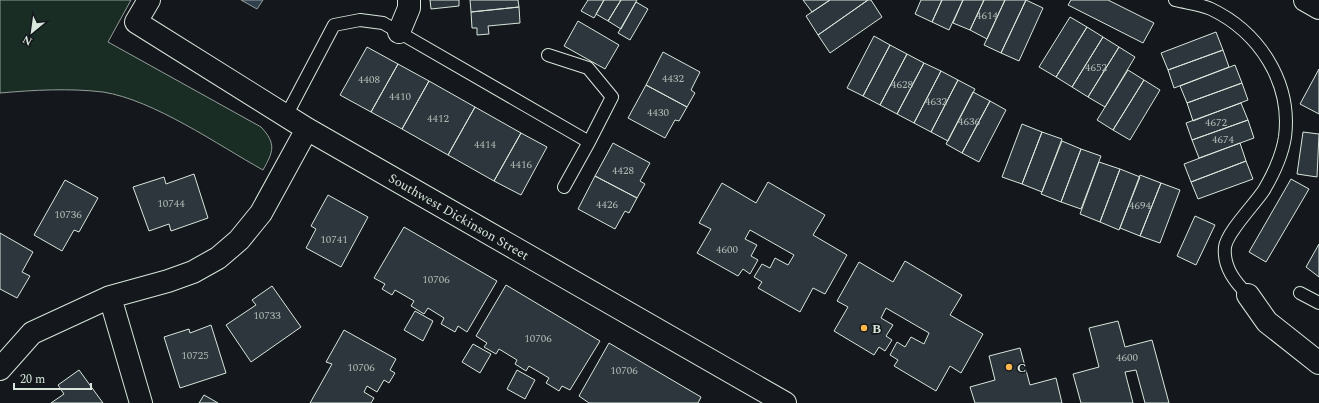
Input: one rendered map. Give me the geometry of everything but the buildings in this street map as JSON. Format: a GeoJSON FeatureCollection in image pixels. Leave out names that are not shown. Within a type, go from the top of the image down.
{"type":"FeatureCollection","features":[{"type":"Feature","properties":{"kind":"street","name":"Southwest Dickinson Street"},"geometry":{"type":"LineString","coordinates":[[149,0],[136,22],[307,129],[785,403]]}},
{"type":"Feature","properties":{"kind":"street"},"geometry":{"type":"LineString","coordinates":[[399,32],[409,8],[409,0]]}},
{"type":"Feature","properties":{"kind":"street"},"geometry":{"type":"LineString","coordinates":[[1305,0],[1319,8]]}},
{"type":"Feature","properties":{"kind":"street"},"geometry":{"type":"LineString","coordinates":[[0,369],[32,333],[110,297],[168,281],[193,272],[218,258],[239,240],[261,213],[307,129]]}},
{"type":"Feature","properties":{"kind":"street"},"geometry":{"type":"LineString","coordinates":[[1248,295],[1267,322],[1317,357]]}},
{"type":"Feature","properties":{"kind":"street"},"geometry":{"type":"LineString","coordinates":[[110,297],[140,403]]}},
{"type":"Feature","properties":{"kind":"lane"},"geometry":{"type":"LineString","coordinates":[[1176,0],[1210,9],[1238,26],[1258,44],[1277,74],[1286,123],[1285,138],[1278,164],[1263,191],[1232,232],[1225,246],[1226,265],[1235,282],[1248,295]]}},
{"type":"Feature","properties":{"kind":"lane"},"geometry":{"type":"LineString","coordinates":[[286,116],[334,25],[360,20],[383,23],[589,142]]}},
{"type":"Feature","properties":{"kind":"lane"},"geometry":{"type":"LineString","coordinates":[[548,55],[588,68],[612,97],[564,186]]}},
{"type":"Feature","properties":{"kind":"lane"},"geometry":{"type":"LineString","coordinates":[[1300,293],[1319,303]]}},
{"type":"Feature","properties":{"kind":"green space"},"geometry":{"type":"Polygon","coordinates":[[[0,0],[131,0],[108,42],[261,127],[269,138],[272,148],[263,170],[164,114],[123,97],[103,92],[77,90],[39,90],[0,93],[0,0]]]}},
{"type":"Feature","properties":{"kind":"water"},"geometry":{"type":"Polygon","coordinates":[[[241,0],[263,0],[257,9],[241,0]]]}},
{"type":"Feature","properties":{"kind":"place","name":"B"},"geometry":{"type":"Point","coordinates":[864,328]}},
{"type":"Feature","properties":{"kind":"place","name":"C"},"geometry":{"type":"Point","coordinates":[1009,367]}}]}
